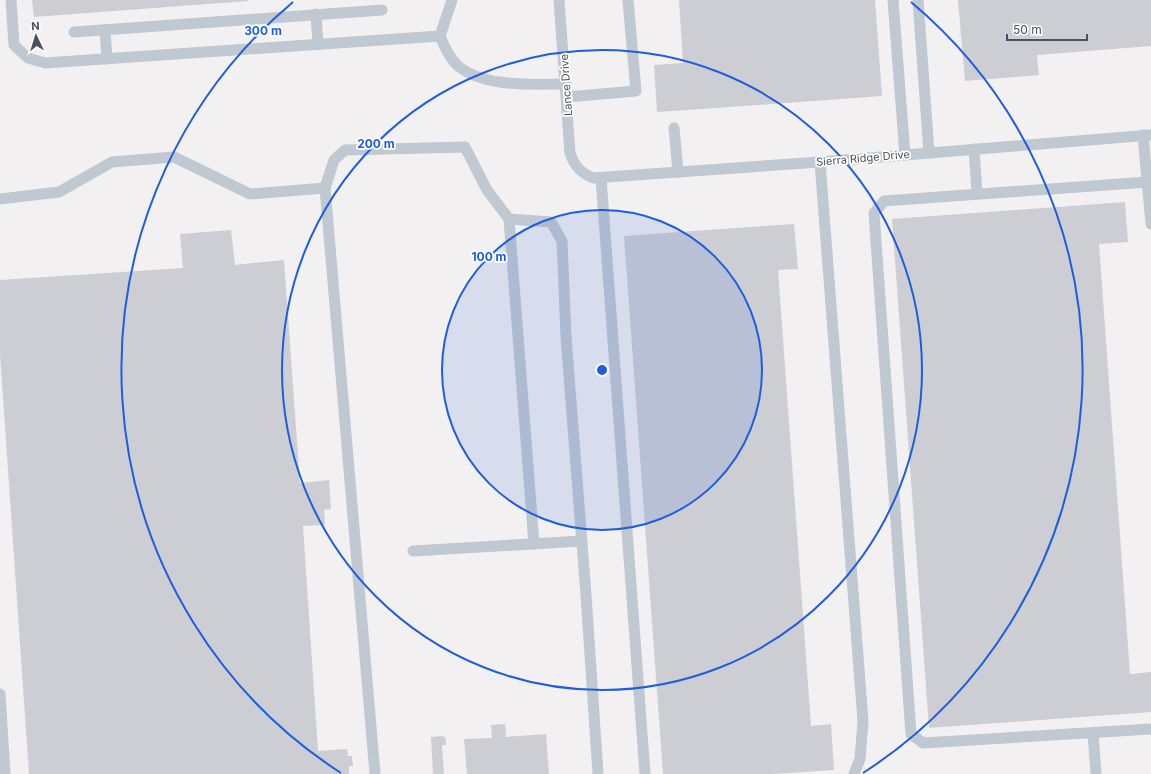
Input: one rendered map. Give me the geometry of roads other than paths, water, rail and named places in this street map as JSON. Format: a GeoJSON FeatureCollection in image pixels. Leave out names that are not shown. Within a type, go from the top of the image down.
{"type":"FeatureCollection","features":[{"type":"Feature","properties":{"kind":"street"},"geometry":{"type":"LineString","coordinates":[[11,0],[14,45],[28,58],[45,63],[440,36]]}},
{"type":"Feature","properties":{"kind":"street"},"geometry":{"type":"LineString","coordinates":[[452,0],[440,36],[447,52],[458,65],[472,74],[492,81],[519,84],[566,84]]}},
{"type":"Feature","properties":{"kind":"street","name":"Lance Drive"},"geometry":{"type":"LineString","coordinates":[[559,0],[570,153],[572,161],[578,169]]}},
{"type":"Feature","properties":{"kind":"street"},"geometry":{"type":"LineString","coordinates":[[567,97],[636,91],[628,0]]}},
{"type":"Feature","properties":{"kind":"street"},"geometry":{"type":"LineString","coordinates":[[893,0],[905,155]]}},
{"type":"Feature","properties":{"kind":"street"},"geometry":{"type":"LineString","coordinates":[[918,0],[929,153]]}},
{"type":"Feature","properties":{"kind":"street"},"geometry":{"type":"LineString","coordinates":[[74,32],[382,10]]}},
{"type":"Feature","properties":{"kind":"street"},"geometry":{"type":"LineString","coordinates":[[316,14],[318,44]]}},
{"type":"Feature","properties":{"kind":"street"},"geometry":{"type":"LineString","coordinates":[[105,30],[107,59]]}},
{"type":"Feature","properties":{"kind":"street"},"geometry":{"type":"LineString","coordinates":[[674,128],[678,172]]}},
{"type":"Feature","properties":{"kind":"street"},"geometry":{"type":"LineString","coordinates":[[1147,135],[1151,224]]}},
{"type":"Feature","properties":{"kind":"street","name":"Sierra Ridge Drive"},"geometry":{"type":"LineString","coordinates":[[578,169],[586,175],[601,178],[820,162],[1147,135]]}},
{"type":"Feature","properties":{"kind":"street"},"geometry":{"type":"LineString","coordinates":[[375,774],[326,188],[334,160],[345,150],[465,147],[487,190],[510,219],[534,544]]}},
{"type":"Feature","properties":{"kind":"street"},"geometry":{"type":"LineString","coordinates":[[974,149],[977,194]]}},
{"type":"Feature","properties":{"kind":"street"},"geometry":{"type":"LineString","coordinates":[[0,200],[58,192],[112,162],[174,158],[250,194],[326,188]]}},
{"type":"Feature","properties":{"kind":"street"},"geometry":{"type":"LineString","coordinates":[[820,162],[863,721],[860,759],[854,774]]}},
{"type":"Feature","properties":{"kind":"street"},"geometry":{"type":"LineString","coordinates":[[601,178],[645,774]]}},
{"type":"Feature","properties":{"kind":"street"},"geometry":{"type":"LineString","coordinates":[[1148,182],[884,201],[874,213],[911,734],[923,743],[1151,729]]}},
{"type":"Feature","properties":{"kind":"street"},"geometry":{"type":"LineString","coordinates":[[510,219],[551,222],[562,241],[566,337],[598,774]]}},
{"type":"Feature","properties":{"kind":"street"},"geometry":{"type":"LineString","coordinates":[[413,551],[582,541]]}},
{"type":"Feature","properties":{"kind":"street"},"geometry":{"type":"LineString","coordinates":[[0,694],[5,774]]}},
{"type":"Feature","properties":{"kind":"street"},"geometry":{"type":"LineString","coordinates":[[1093,733],[1096,774]]}}]}
